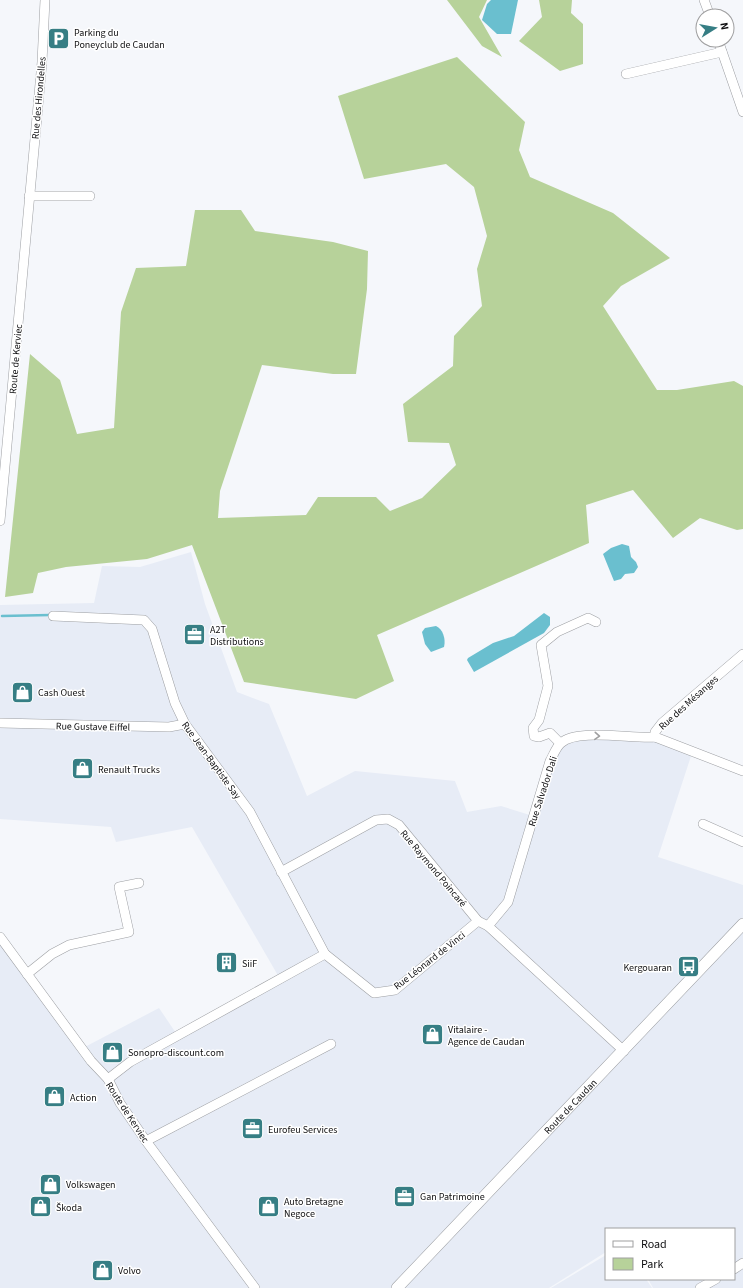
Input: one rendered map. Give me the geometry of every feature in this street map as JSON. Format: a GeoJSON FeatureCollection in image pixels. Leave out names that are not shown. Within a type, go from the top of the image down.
{"type":"FeatureCollection","features":[{"type":"Feature","properties":{"kind":"street","name":"Rue des Hirondelles"},"geometry":{"type":"LineString","coordinates":[[29,196],[42,62],[45,0]]}},
{"type":"Feature","properties":{"kind":"street"},"geometry":{"type":"LineString","coordinates":[[721,48],[743,112]]}},
{"type":"Feature","properties":{"kind":"street"},"geometry":{"type":"LineString","coordinates":[[626,74],[722,52]]}},
{"type":"Feature","properties":{"kind":"street"},"geometry":{"type":"LineString","coordinates":[[29,196],[90,196]]}},
{"type":"Feature","properties":{"kind":"street","name":"Route de Kerviec"},"geometry":{"type":"LineString","coordinates":[[0,521],[29,196]]}},
{"type":"Feature","properties":{"kind":"street","name":"Rue Jean-Baptiste Say"},"geometry":{"type":"LineString","coordinates":[[53,616],[144,620],[152,629],[174,703],[186,724],[250,812],[325,954]]}},
{"type":"Feature","properties":{"kind":"street"},"geometry":{"type":"LineString","coordinates":[[560,743],[550,733],[539,737],[534,736],[533,728],[539,720],[548,686],[542,645],[557,632],[588,618],[596,622]]}},
{"type":"Feature","properties":{"kind":"street","name":"Rue des Mésanges"},"geometry":{"type":"LineString","coordinates":[[743,654],[662,723],[655,732],[655,737],[743,772]]}},
{"type":"Feature","properties":{"kind":"street","name":"Rue Gustave Eiffel"},"geometry":{"type":"LineString","coordinates":[[0,723],[169,727],[186,724]]}},
{"type":"Feature","properties":{"kind":"street","name":"Rue Salvador Dali"},"geometry":{"type":"LineString","coordinates":[[488,926],[508,902],[550,761],[560,743],[570,737],[586,735],[638,739],[655,737]]}},
{"type":"Feature","properties":{"kind":"street","name":"Rue Raymond Poincaré"},"geometry":{"type":"LineString","coordinates":[[281,872],[376,820],[388,818],[399,825],[478,921]]}},
{"type":"Feature","properties":{"kind":"street"},"geometry":{"type":"LineString","coordinates":[[703,824],[743,842]]}},
{"type":"Feature","properties":{"kind":"street"},"geometry":{"type":"LineString","coordinates":[[27,974],[52,954],[69,945],[129,932],[119,887],[139,883]]}},
{"type":"Feature","properties":{"kind":"street"},"geometry":{"type":"LineString","coordinates":[[478,921],[488,926],[624,1050]]}},
{"type":"Feature","properties":{"kind":"street","name":"Rue Léonard de Vinci"},"geometry":{"type":"LineString","coordinates":[[325,954],[374,993],[395,990],[478,921]]}},
{"type":"Feature","properties":{"kind":"street","name":"Route de Caudan"},"geometry":{"type":"LineString","coordinates":[[397,1288],[743,924]]}},
{"type":"Feature","properties":{"kind":"street","name":"Route de Kerviec"},"geometry":{"type":"LineString","coordinates":[[0,937],[90,1061],[108,1079],[120,1103],[146,1141],[254,1288]]}},
{"type":"Feature","properties":{"kind":"street"},"geometry":{"type":"LineString","coordinates":[[108,1079],[130,1062],[325,954]]}},
{"type":"Feature","properties":{"kind":"street"},"geometry":{"type":"LineString","coordinates":[[146,1141],[332,1044]]}},
{"type":"Feature","properties":{"kind":"street"},"geometry":{"type":"LineString","coordinates":[[700,1288],[714,1280]]}},
{"type":"Feature","properties":{"kind":"shaded area"},"geometry":{"type":"Polygon","coordinates":[[[191,552],[205,604],[237,692],[269,704],[307,796],[355,771],[455,781],[467,812],[501,806],[533,816],[550,761],[570,737],[655,737],[692,753],[658,857],[743,885],[743,1288],[653,1288],[649,1280],[735,1280],[735,1228],[605,1228],[605,1253],[549,1288],[0,1288],[0,937],[81,1049],[159,1008],[178,1036],[280,979],[192,827],[116,842],[111,827],[0,819],[0,605],[94,603],[102,566],[140,567],[191,552]]]}},
{"type":"Feature","properties":{"kind":"shaded area"},"geometry":{"type":"Polygon","coordinates":[[[605,1256],[605,1280],[647,1280],[652,1288],[551,1288],[605,1256]]]}},
{"type":"Feature","properties":{"kind":"green space"},"geometry":{"type":"Polygon","coordinates":[[[447,0],[487,0],[479,17],[502,57],[482,46],[447,0]]]}},
{"type":"Feature","properties":{"kind":"green space"},"geometry":{"type":"Polygon","coordinates":[[[539,0],[572,0],[571,13],[583,24],[583,64],[560,71],[519,41],[542,17],[539,0]]]}},
{"type":"Feature","properties":{"kind":"green space"},"geometry":{"type":"Polygon","coordinates":[[[457,57],[525,122],[519,150],[530,177],[613,213],[670,258],[621,286],[603,306],[657,390],[677,390],[734,381],[743,386],[743,529],[737,530],[700,518],[673,538],[633,490],[586,505],[589,543],[377,635],[394,681],[356,699],[244,682],[192,545],[147,559],[66,567],[38,573],[33,593],[5,597],[30,354],[60,380],[77,434],[114,428],[121,312],[136,268],[186,266],[195,210],[241,210],[255,231],[333,242],[368,251],[367,289],[356,374],[333,374],[262,365],[220,491],[218,518],[306,515],[318,497],[376,497],[390,511],[422,498],[456,465],[449,443],[408,442],[403,404],[453,366],[454,336],[482,306],[477,269],[487,236],[474,187],[446,164],[364,179],[338,96],[457,57]]]}},
{"type":"Feature","properties":{"kind":"water"},"geometry":{"type":"Polygon","coordinates":[[[491,0],[518,0],[511,34],[497,34],[482,20],[487,4],[491,0]]]}},
{"type":"Feature","properties":{"kind":"water"},"geometry":{"type":"Polygon","coordinates":[[[622,544],[629,546],[631,557],[636,562],[638,567],[634,573],[625,574],[621,579],[614,581],[603,554],[611,548],[622,544]]]}},
{"type":"Feature","properties":{"kind":"water"},"geometry":{"type":"Polygon","coordinates":[[[544,613],[550,617],[550,625],[544,633],[474,672],[467,660],[468,658],[493,643],[514,636],[544,613]]]}},
{"type":"Feature","properties":{"kind":"water"},"geometry":{"type":"Polygon","coordinates":[[[436,626],[440,629],[443,635],[445,641],[444,647],[431,652],[425,644],[422,632],[425,628],[436,626]]]}},
{"type":"Feature","properties":{"kind":"waterway"},"geometry":{"type":"LineString","coordinates":[[2,616],[50,615]]}},
{"type":"Feature","properties":{"kind":"place","name":"Parking du Poneyclub de Caudan"},"geometry":{"type":"Point","coordinates":[58,38]}},
{"type":"Feature","properties":{"kind":"place","name":"A2T Distributions"},"geometry":{"type":"Point","coordinates":[195,635]}},
{"type":"Feature","properties":{"kind":"place","name":"Cash Ouest"},"geometry":{"type":"Point","coordinates":[22,692]}},
{"type":"Feature","properties":{"kind":"place","name":"Renault Trucks"},"geometry":{"type":"Point","coordinates":[83,769]}},
{"type":"Feature","properties":{"kind":"place","name":"SiiF"},"geometry":{"type":"Point","coordinates":[227,963]}},
{"type":"Feature","properties":{"kind":"place","name":"Kergouaran"},"geometry":{"type":"Point","coordinates":[688,967]}},
{"type":"Feature","properties":{"kind":"place","name":"Vitalaire - Agence de Caudan"},"geometry":{"type":"Point","coordinates":[433,1035]}},
{"type":"Feature","properties":{"kind":"place","name":"Sonopro-discount.com"},"geometry":{"type":"Point","coordinates":[112,1052]}},
{"type":"Feature","properties":{"kind":"place","name":"Action"},"geometry":{"type":"Point","coordinates":[54,1097]}},
{"type":"Feature","properties":{"kind":"place","name":"Eurofeu Services"},"geometry":{"type":"Point","coordinates":[253,1129]}},
{"type":"Feature","properties":{"kind":"place","name":"Volkswagen"},"geometry":{"type":"Point","coordinates":[50,1184]}},
{"type":"Feature","properties":{"kind":"place","name":"Gan Patrimoine"},"geometry":{"type":"Point","coordinates":[405,1196]}},
{"type":"Feature","properties":{"kind":"place","name":"Škoda"},"geometry":{"type":"Point","coordinates":[41,1207]}},
{"type":"Feature","properties":{"kind":"place","name":"Auto Bretagne Negoce"},"geometry":{"type":"Point","coordinates":[268,1207]}},
{"type":"Feature","properties":{"kind":"place","name":"Volvo"},"geometry":{"type":"Point","coordinates":[102,1270]}}]}
